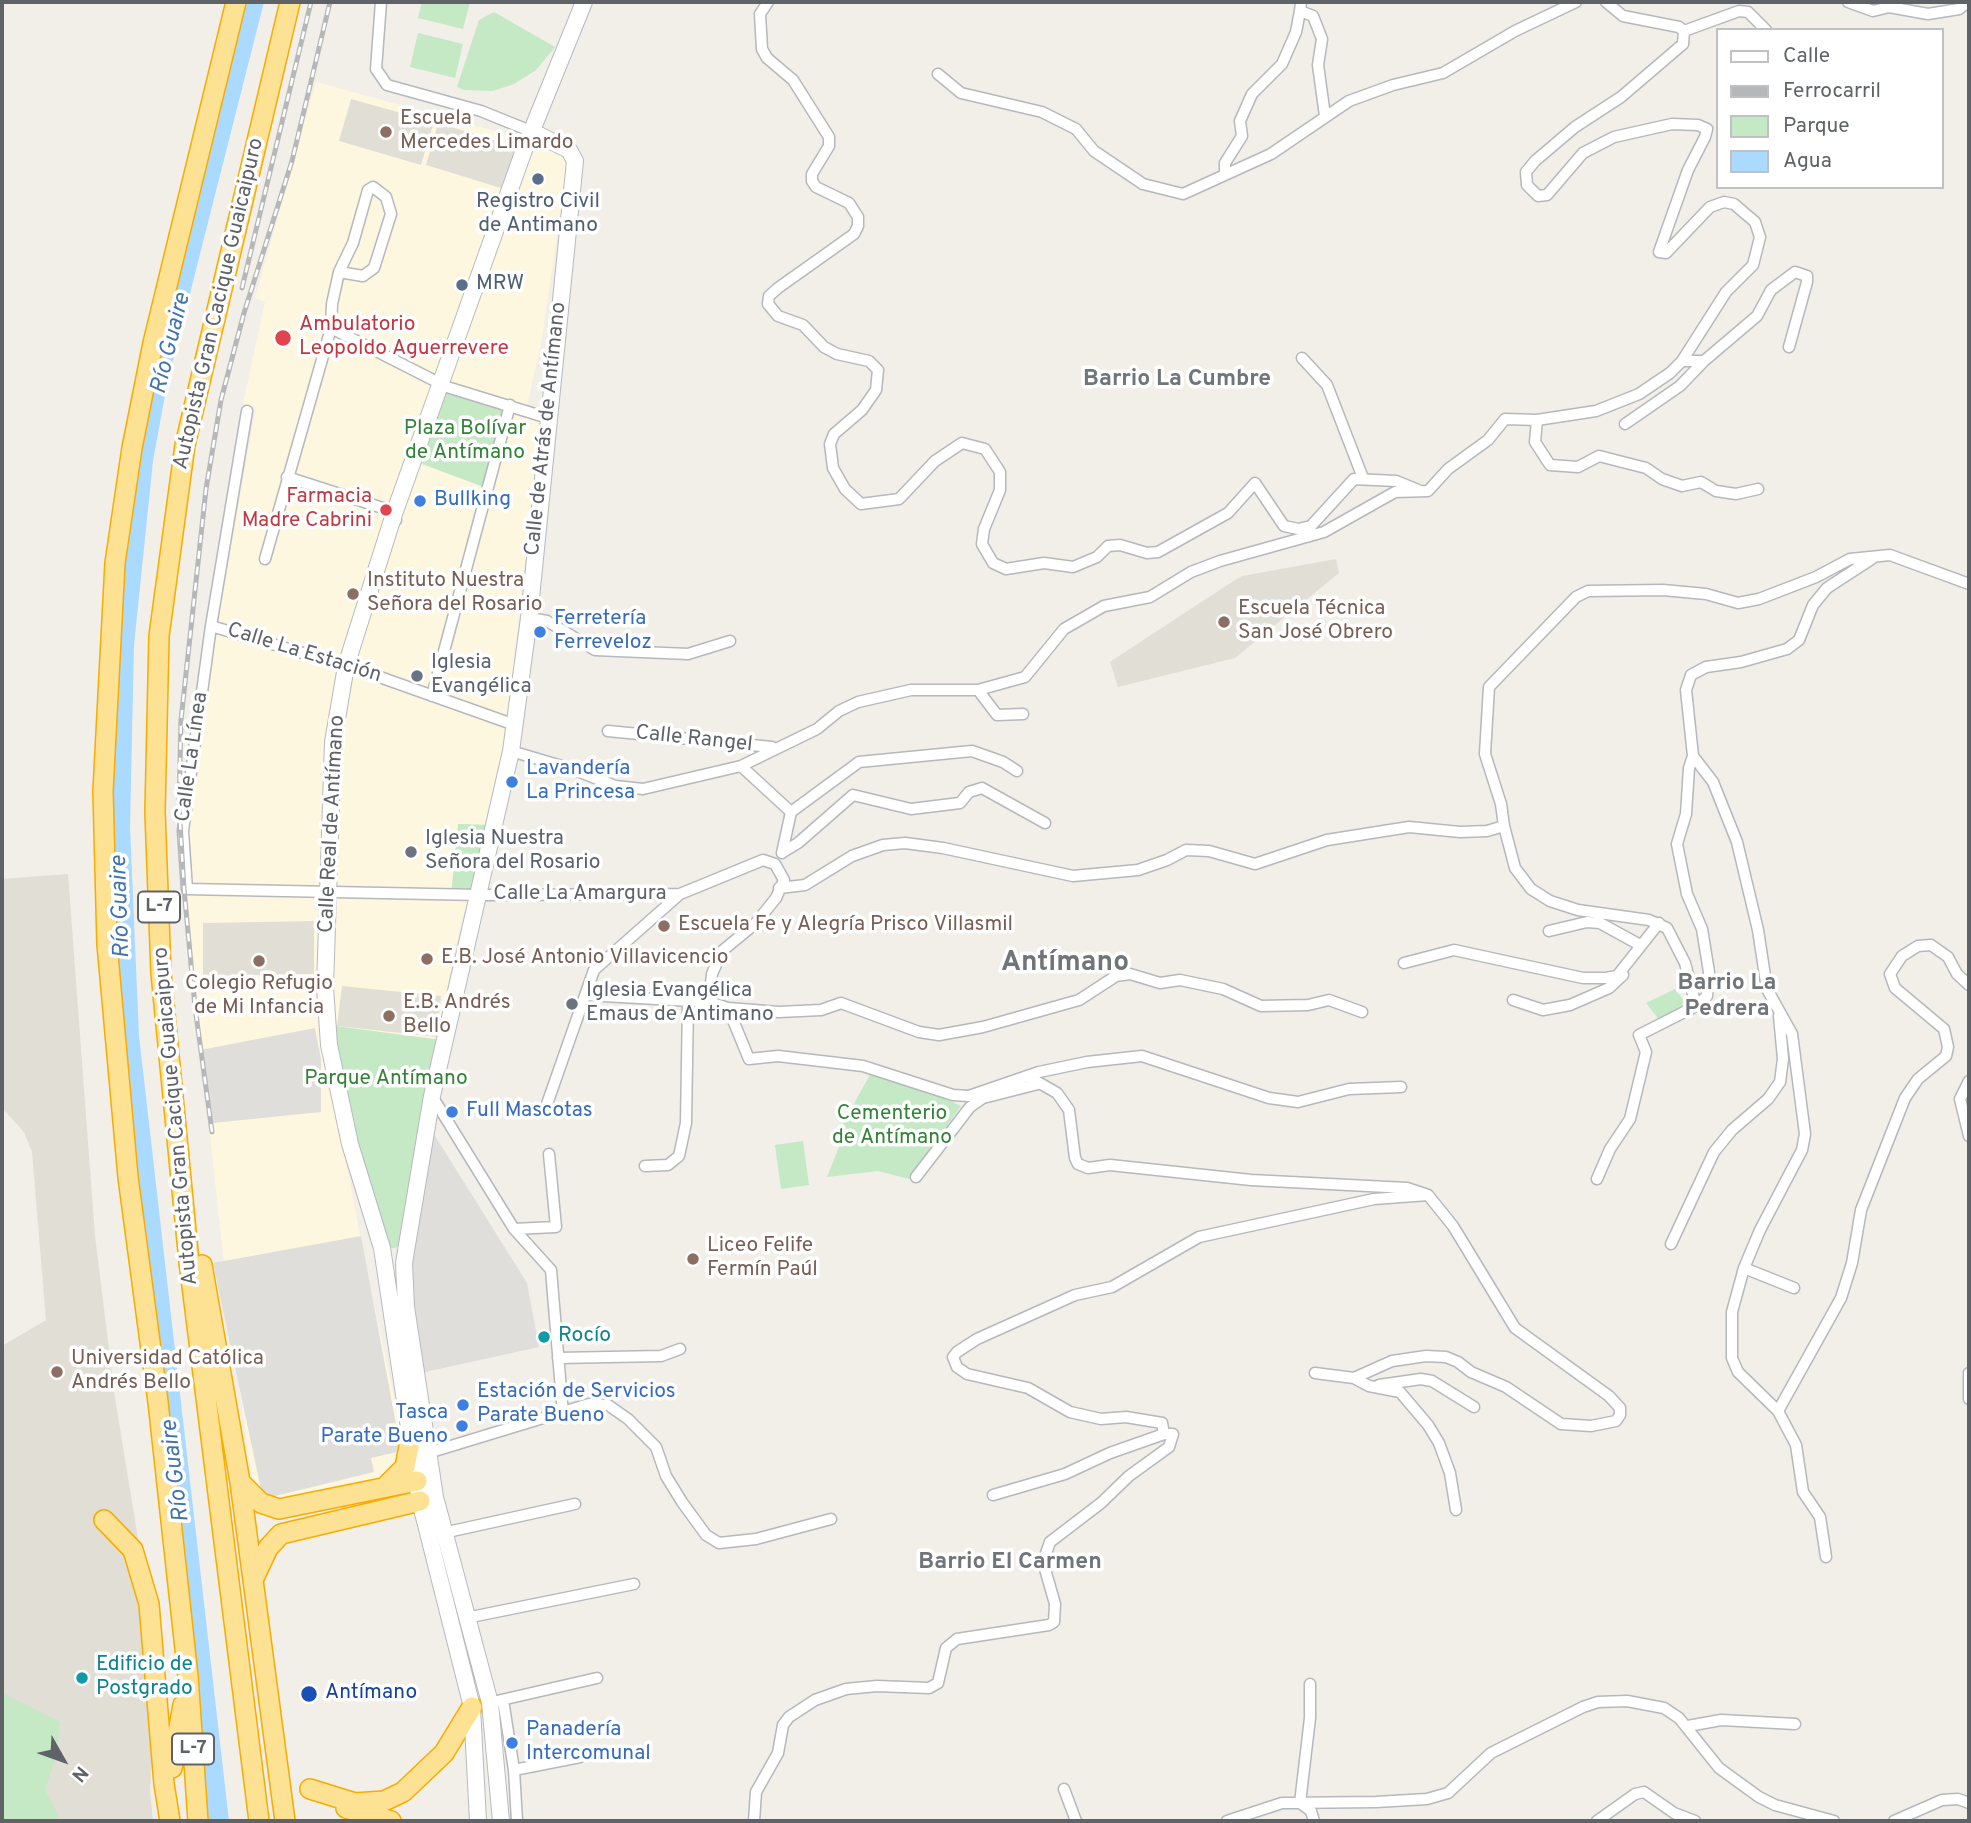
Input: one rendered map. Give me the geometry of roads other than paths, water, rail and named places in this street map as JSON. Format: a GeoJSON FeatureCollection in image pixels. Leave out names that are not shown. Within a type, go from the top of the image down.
{"type":"FeatureCollection","features":[{"type":"Feature","properties":{"kind":"highway","name":"L-7"},"geometry":{"type":"LineString","coordinates":[[198,1821],[188,1676],[158,1402],[128,1177],[107,944],[103,792],[116,563],[132,448],[153,343],[236,2]]}},
{"type":"Feature","properties":{"kind":"highway","name":"Autopista Gran Cacique Guaicaipuro"},"geometry":{"type":"LineString","coordinates":[[259,1821],[189,1262],[179,1137],[161,973],[155,812],[159,636],[185,445],[290,2]]}},
{"type":"Feature","properties":{"kind":"highway"},"geometry":{"type":"LineString","coordinates":[[179,1137],[240,1482],[285,1821]]}},
{"type":"Feature","properties":{"kind":"highway"},"geometry":{"type":"LineString","coordinates":[[384,1488],[405,1466],[410,1442]]}},
{"type":"Feature","properties":{"kind":"highway"},"geometry":{"type":"LineString","coordinates":[[240,1482],[261,1503],[279,1509],[384,1488],[426,1490]]}},
{"type":"Feature","properties":{"kind":"highway"},"geometry":{"type":"LineString","coordinates":[[254,1579],[268,1548],[281,1534],[426,1490]]}},
{"type":"Feature","properties":{"kind":"highway"},"geometry":{"type":"LineString","coordinates":[[104,1520],[133,1550],[149,1604],[164,1784],[170,1821]]}},
{"type":"Feature","properties":{"kind":"highway"},"geometry":{"type":"LineString","coordinates":[[170,1821],[172,1762],[188,1676]]}},
{"type":"Feature","properties":{"kind":"highway"},"geometry":{"type":"LineString","coordinates":[[310,1790],[355,1803],[384,1801],[404,1791],[444,1753],[488,1703]]}},
{"type":"Feature","properties":{"kind":"highway"},"geometry":{"type":"LineString","coordinates":[[276,1756],[288,1772],[310,1790],[338,1806],[387,1821]]}},
{"type":"Feature","properties":{"kind":"street"},"geometry":{"type":"LineString","coordinates":[[381,2],[376,69],[387,85],[481,111],[533,132]]}},
{"type":"Feature","properties":{"kind":"street","name":"Calle Real de Antímano"},"geometry":{"type":"LineString","coordinates":[[399,1308],[350,1144],[329,1045],[325,987],[333,742],[346,666],[396,518],[524,149],[584,2]]}},
{"type":"Feature","properties":{"kind":"street"},"geometry":{"type":"LineString","coordinates":[[768,2],[760,14],[762,49],[767,58],[793,80],[829,137],[829,146],[812,174],[812,181],[816,187],[849,203],[858,217],[854,234],[778,288],[769,296],[768,304],[778,316],[803,325],[824,347],[837,354],[869,361],[878,370],[876,390],[862,410],[834,434],[830,453],[833,468],[845,489],[861,504],[899,499],[950,449],[962,443],[974,444],[985,449],[1000,472],[1000,490],[984,529],[982,544],[993,563],[1006,569],[1044,563],[1073,566],[1097,557],[1108,546],[1120,544],[1158,552],[1228,513],[1255,483],[1284,526],[1298,529],[1311,526],[1348,483],[1363,478],[1396,481],[1427,491]]}},
{"type":"Feature","properties":{"kind":"street"},"geometry":{"type":"LineString","coordinates":[[938,74],[961,93],[1042,112],[1076,129],[1094,151],[1143,184],[1183,194],[1270,154],[1349,101],[1393,85],[1443,73],[1515,31],[1576,2]]}},
{"type":"Feature","properties":{"kind":"street"},"geometry":{"type":"LineString","coordinates":[[511,751],[627,789],[655,787],[741,765],[817,729],[839,711],[858,702],[911,690],[978,690],[992,683],[1025,677],[1064,629],[1104,606],[1150,597],[1191,572],[1220,561],[1324,532],[1346,517],[1395,492],[1427,491],[1448,469],[1488,440],[1505,419],[1537,419],[1595,411],[1639,394],[1682,361],[1726,292],[1754,265],[1760,237],[1755,222],[1734,204],[1724,202],[1710,207],[1666,253],[1658,252],[1706,130],[1691,124],[1672,124],[1604,141],[1577,158],[1553,191],[1542,196],[1530,190],[1525,180],[1526,172],[1535,161],[1575,127],[1621,97],[1679,49],[1685,37],[1684,31],[1674,25],[1623,16],[1606,2]]}},
{"type":"Feature","properties":{"kind":"street"},"geometry":{"type":"LineString","coordinates":[[1848,2],[1874,12],[1889,7],[1928,14],[1959,9],[1968,2]]}},
{"type":"Feature","properties":{"kind":"street"},"geometry":{"type":"LineString","coordinates":[[1301,6],[1312,16],[1320,32],[1318,65],[1325,116]]}},
{"type":"Feature","properties":{"kind":"street"},"geometry":{"type":"LineString","coordinates":[[1224,173],[1225,163],[1242,136],[1240,121],[1252,93],[1282,64],[1296,32],[1301,6]]}},
{"type":"Feature","properties":{"kind":"street"},"geometry":{"type":"LineString","coordinates":[[1684,31],[1739,11],[1748,12],[1764,28]]}},
{"type":"Feature","properties":{"kind":"street","name":"Calle de Atrás de Antímano"},"geometry":{"type":"LineString","coordinates":[[399,1308],[405,1242],[432,1096],[511,751],[528,618],[575,161],[569,150],[533,132]]}},
{"type":"Feature","properties":{"kind":"street"},"geometry":{"type":"LineString","coordinates":[[265,559],[331,328],[332,304],[339,272],[353,243],[368,190],[373,187],[386,197],[391,214],[374,268],[363,276],[339,272]]}},
{"type":"Feature","properties":{"kind":"street"},"geometry":{"type":"LineString","coordinates":[[1625,424],[1680,386],[1704,361],[1757,316],[1771,290],[1795,272],[1807,276],[1807,282],[1789,348]]}},
{"type":"Feature","properties":{"kind":"street"},"geometry":{"type":"LineString","coordinates":[[331,328],[444,385],[548,418]]}},
{"type":"Feature","properties":{"kind":"street"},"geometry":{"type":"LineString","coordinates":[[1302,358],[1326,385],[1363,478]]}},
{"type":"Feature","properties":{"kind":"street"},"geometry":{"type":"LineString","coordinates":[[1682,361],[1704,361]]}},
{"type":"Feature","properties":{"kind":"street"},"geometry":{"type":"LineString","coordinates":[[432,696],[510,405]]}},
{"type":"Feature","properties":{"kind":"street","name":"Calle La Línea"},"geometry":{"type":"LineString","coordinates":[[187,889],[183,831],[211,626],[247,411]]}},
{"type":"Feature","properties":{"kind":"street"},"geometry":{"type":"LineString","coordinates":[[1537,419],[1535,442],[1550,465],[1578,467],[1599,456],[1646,468],[1662,480],[1682,486],[1700,482],[1716,491],[1736,494],[1758,489]]}},
{"type":"Feature","properties":{"kind":"street"},"geometry":{"type":"LineString","coordinates":[[288,477],[396,518]]}},
{"type":"Feature","properties":{"kind":"street"},"geometry":{"type":"LineString","coordinates":[[1696,1006],[1690,976],[1677,943],[1660,923],[1578,910],[1531,889],[1515,868],[1501,804],[1485,754],[1489,687],[1576,597],[1600,588],[1706,594],[1738,603],[1759,599],[1850,559],[1890,555],[1969,584]]}},
{"type":"Feature","properties":{"kind":"street"},"geometry":{"type":"LineString","coordinates":[[1597,1179],[1611,1149],[1630,1119],[1646,1052],[1639,1035],[1696,1006],[1707,996],[1709,972],[1702,929],[1687,894],[1677,844],[1686,814],[1689,768],[1693,756],[1686,698],[1691,676],[1706,667],[1741,662],[1787,649],[1799,640],[1813,605],[1827,588],[1876,556]]}},
{"type":"Feature","properties":{"kind":"street"},"geometry":{"type":"LineString","coordinates":[[528,618],[547,621],[595,650],[688,654],[730,641]]}},
{"type":"Feature","properties":{"kind":"street","name":"Calle La Estación"},"geometry":{"type":"LineString","coordinates":[[211,626],[346,666],[515,725]]}},
{"type":"Feature","properties":{"kind":"street"},"geometry":{"type":"LineString","coordinates":[[978,690],[997,715],[1023,714]]}},
{"type":"Feature","properties":{"kind":"street","name":"Calle Rangel"},"geometry":{"type":"LineString","coordinates":[[608,731],[752,748],[780,747]]}},
{"type":"Feature","properties":{"kind":"street"},"geometry":{"type":"LineString","coordinates":[[709,1002],[712,975],[722,951],[755,924],[776,898],[784,880],[775,864],[783,852],[791,812],[859,762],[972,751],[1003,762],[1017,771]]}},
{"type":"Feature","properties":{"kind":"street"},"geometry":{"type":"LineString","coordinates":[[1693,756],[1713,782],[1737,842],[1758,930],[1767,989],[1793,1034],[1805,1134],[1802,1150],[1760,1230],[1744,1269],[1732,1312],[1732,1358],[1738,1372],[1778,1411],[1796,1445],[1803,1492],[1820,1517],[1826,1557]]}},
{"type":"Feature","properties":{"kind":"street"},"geometry":{"type":"LineString","coordinates":[[741,765],[791,812]]}},
{"type":"Feature","properties":{"kind":"street"},"geometry":{"type":"LineString","coordinates":[[783,852],[798,843],[853,795],[911,809],[960,803],[969,792],[982,788],[1045,823]]}},
{"type":"Feature","properties":{"kind":"street"},"geometry":{"type":"LineString","coordinates":[[779,888],[805,885],[852,856],[883,845],[905,843],[943,848],[1073,876],[1138,870],[1186,850],[1209,851],[1255,864],[1327,840],[1409,827],[1460,832],[1487,831],[1504,826]]}},
{"type":"Feature","properties":{"kind":"street","name":"Calle La Amargura"},"geometry":{"type":"LineString","coordinates":[[547,1104],[594,970],[680,894],[763,860],[775,864]]}},
{"type":"Feature","properties":{"kind":"street","name":"Calle La Amargura"},"geometry":{"type":"LineString","coordinates":[[187,889],[480,895],[680,894]]}},
{"type":"Feature","properties":{"kind":"street"},"geometry":{"type":"LineString","coordinates":[[1549,931],[1587,922],[1600,923],[1640,945]]}},
{"type":"Feature","properties":{"kind":"street"},"geometry":{"type":"LineString","coordinates":[[1404,963],[1454,950],[1583,978],[1617,976],[1660,923]]}},
{"type":"Feature","properties":{"kind":"street"},"geometry":{"type":"LineString","coordinates":[[1778,1411],[1841,1298],[1852,1264],[1861,1210],[1905,1098],[1918,1079],[1946,1056],[1948,1047],[1944,1028],[1895,988],[1890,974],[1902,957],[1918,946],[1931,945],[1948,957],[1957,974],[1969,985]]}},
{"type":"Feature","properties":{"kind":"street"},"geometry":{"type":"LineString","coordinates":[[1513,1000],[1544,1010],[1570,1005],[1618,982],[1626,965]]}},
{"type":"Feature","properties":{"kind":"street"},"geometry":{"type":"LineString","coordinates":[[586,995],[709,1002],[728,1008],[800,1012],[841,1003],[919,1032],[939,1034],[983,1027],[1079,1000],[1116,976],[1130,974],[1160,983],[1180,980],[1223,989],[1261,1006],[1308,1005],[1329,1000],[1362,1012]]}},
{"type":"Feature","properties":{"kind":"street"},"geometry":{"type":"LineString","coordinates":[[645,1166],[668,1166],[679,1156],[686,1123],[688,1002]]}},
{"type":"Feature","properties":{"kind":"street"},"geometry":{"type":"LineString","coordinates":[[728,1008],[748,1059],[778,1056],[863,1066],[943,1094],[961,1096],[1033,1081],[1057,1093],[1069,1110],[1075,1158],[1078,1164],[1088,1168],[1110,1165],[1251,1180],[1407,1188],[1428,1195],[1454,1226],[1514,1328],[1609,1396],[1620,1408],[1620,1415],[1616,1421],[1572,1427],[1561,1423],[1506,1387],[1471,1372],[1446,1357],[1426,1356],[1392,1361],[1353,1378]]}},
{"type":"Feature","properties":{"kind":"street"},"geometry":{"type":"LineString","coordinates":[[1671,1244],[1714,1152],[1732,1130],[1768,1099],[1780,1082],[1783,1059],[1778,1009]]}},
{"type":"Feature","properties":{"kind":"street"},"geometry":{"type":"LineString","coordinates":[[915,1177],[970,1107],[983,1098],[1033,1081],[1039,1072],[1087,1062],[1142,1056],[1269,1098],[1298,1102],[1349,1089],[1401,1087]]}},
{"type":"Feature","properties":{"kind":"street"},"geometry":{"type":"LineString","coordinates":[[1969,1082],[1960,1099],[1969,1136]]}},
{"type":"Feature","properties":{"kind":"street"},"geometry":{"type":"LineString","coordinates":[[432,1096],[514,1229],[551,1269],[563,1414]]}},
{"type":"Feature","properties":{"kind":"street"},"geometry":{"type":"LineString","coordinates":[[514,1229],[556,1227],[549,1154]]}},
{"type":"Feature","properties":{"kind":"street"},"geometry":{"type":"LineString","coordinates":[[1164,1434],[1162,1423],[1150,1419],[1101,1419],[1070,1412],[1028,1388],[967,1374],[957,1367],[953,1357],[977,1339],[1075,1294],[1112,1287],[1199,1237],[1374,1199],[1428,1195]]}},
{"type":"Feature","properties":{"kind":"street"},"geometry":{"type":"LineString","coordinates":[[382,1248],[399,1247],[405,1242]]}},
{"type":"Feature","properties":{"kind":"street"},"geometry":{"type":"LineString","coordinates":[[1744,1269],[1794,1288]]}},
{"type":"Feature","properties":{"kind":"street"},"geometry":{"type":"LineString","coordinates":[[399,1308],[410,1442],[488,1703],[514,1770],[517,1821]]}},
{"type":"Feature","properties":{"kind":"street"},"geometry":{"type":"LineString","coordinates":[[399,1308],[428,1453],[426,1490],[443,1533],[488,1703],[501,1821]]}},
{"type":"Feature","properties":{"kind":"street"},"geometry":{"type":"LineString","coordinates":[[558,1358],[661,1356],[680,1349]]}},
{"type":"Feature","properties":{"kind":"street"},"geometry":{"type":"LineString","coordinates":[[1315,1373],[1353,1378],[1369,1386],[1400,1392],[1428,1425],[1450,1473],[1456,1510]]}},
{"type":"Feature","properties":{"kind":"street"},"geometry":{"type":"LineString","coordinates":[[1969,1373],[1969,1399]]}},
{"type":"Feature","properties":{"kind":"street"},"geometry":{"type":"LineString","coordinates":[[1369,1386],[1421,1379],[1432,1381],[1474,1407]]}},
{"type":"Feature","properties":{"kind":"street"},"geometry":{"type":"LineString","coordinates":[[428,1453],[589,1404],[608,1405],[628,1419],[656,1447],[666,1476],[682,1502],[706,1535],[719,1543],[756,1539],[831,1519]]}},
{"type":"Feature","properties":{"kind":"street"},"geometry":{"type":"LineString","coordinates":[[754,1821],[756,1792],[778,1752],[783,1725],[801,1708],[846,1689],[877,1686],[929,1688],[938,1683],[946,1648],[957,1639],[1054,1622],[1055,1604],[1044,1574],[1043,1562],[1050,1542],[1101,1503],[1138,1469],[1168,1449],[1173,1434],[1164,1434],[1110,1453],[1065,1474],[993,1495]]}},
{"type":"Feature","properties":{"kind":"street"},"geometry":{"type":"LineString","coordinates":[[443,1533],[575,1504]]}},
{"type":"Feature","properties":{"kind":"street"},"geometry":{"type":"LineString","coordinates":[[466,1618],[634,1584]]}},
{"type":"Feature","properties":{"kind":"street"},"geometry":{"type":"LineString","coordinates":[[488,1703],[597,1678]]}},
{"type":"Feature","properties":{"kind":"street"},"geometry":{"type":"LineString","coordinates":[[1300,1803],[1310,1718],[1310,1684]]}},
{"type":"Feature","properties":{"kind":"street"},"geometry":{"type":"LineString","coordinates":[[1227,1821],[1282,1803],[1414,1800],[1448,1793],[1491,1753],[1598,1702],[1645,1702],[1664,1708],[1688,1726],[1719,1768],[1737,1783],[1775,1805],[1834,1821]]}},
{"type":"Feature","properties":{"kind":"street"},"geometry":{"type":"LineString","coordinates":[[478,1821],[488,1703]]}},
{"type":"Feature","properties":{"kind":"street"},"geometry":{"type":"LineString","coordinates":[[1688,1726],[1721,1720],[1795,1724]]}},
{"type":"Feature","properties":{"kind":"street"},"geometry":{"type":"LineString","coordinates":[[514,1770],[580,1757]]}},
{"type":"Feature","properties":{"kind":"street"},"geometry":{"type":"LineString","coordinates":[[1064,1789],[1076,1821]]}},
{"type":"Feature","properties":{"kind":"street"},"geometry":{"type":"LineString","coordinates":[[1597,1821],[1634,1794],[1644,1792],[1674,1813],[1695,1821]]}},
{"type":"Feature","properties":{"kind":"street"},"geometry":{"type":"LineString","coordinates":[[1894,1821],[1942,1800],[1958,1799],[1969,1803]]}},
{"type":"Feature","properties":{"kind":"street"},"geometry":{"type":"LineString","coordinates":[[1300,1803],[1311,1811],[1314,1821]]}},
{"type":"Feature","properties":{"kind":"street"},"geometry":{"type":"LineString","coordinates":[[1786,1821],[1796,1812]]}},
{"type":"Feature","properties":{"kind":"water","name":"Río Guaire"},"geometry":{"type":"Polygon","coordinates":[[[243,2],[264,2],[167,384],[153,461],[134,645],[130,827],[139,1036],[229,1821],[209,1821],[119,1038],[110,827],[114,692],[133,458],[243,2]]]}},
{"type":"Feature","properties":{"kind":"railway"},"geometry":{"type":"LineString","coordinates":[[242,288],[311,2]]}},
{"type":"Feature","properties":{"kind":"railway"},"geometry":{"type":"LineString","coordinates":[[212,1132],[195,1007],[184,889],[179,805],[181,720],[206,489],[221,400],[244,313],[292,161],[330,2]]}},
{"type":"Feature","properties":{"kind":"place","name":"Escuela Mercedes Limardo"},"geometry":{"type":"Point","coordinates":[386,132]}},
{"type":"Feature","properties":{"kind":"place","name":"Registro Civil de Antimano"},"geometry":{"type":"Point","coordinates":[538,179]}},
{"type":"Feature","properties":{"kind":"place","name":"MRW"},"geometry":{"type":"Point","coordinates":[462,285]}},
{"type":"Feature","properties":{"kind":"place","name":"Ambulatorio Leopoldo Aguerrevere"},"geometry":{"type":"Point","coordinates":[283,338]}},
{"type":"Feature","properties":{"kind":"place","name":"Bullking"},"geometry":{"type":"Point","coordinates":[420,501]}},
{"type":"Feature","properties":{"kind":"place","name":"Farmacia Madre Cabrini"},"geometry":{"type":"Point","coordinates":[386,510]}},
{"type":"Feature","properties":{"kind":"place","name":"Instituto Nuestra Señora del Rosario"},"geometry":{"type":"Point","coordinates":[353,594]}},
{"type":"Feature","properties":{"kind":"place","name":"Escuela Técnica San José Obrero"},"geometry":{"type":"Point","coordinates":[1224,622]}},
{"type":"Feature","properties":{"kind":"place","name":"Ferretería Ferreveloz"},"geometry":{"type":"Point","coordinates":[540,632]}},
{"type":"Feature","properties":{"kind":"place","name":"Iglesia Evangélica"},"geometry":{"type":"Point","coordinates":[417,676]}},
{"type":"Feature","properties":{"kind":"place","name":"Lavandería La Princesa"},"geometry":{"type":"Point","coordinates":[512,782]}},
{"type":"Feature","properties":{"kind":"place","name":"Iglesia Nuestra Señora del Rosario"},"geometry":{"type":"Point","coordinates":[411,852]}},
{"type":"Feature","properties":{"kind":"place","name":"Escuela Fe y Alegría Prisco Villasmil"},"geometry":{"type":"Point","coordinates":[664,926]}},
{"type":"Feature","properties":{"kind":"place","name":"E.B. José Antonio Villavicencio"},"geometry":{"type":"Point","coordinates":[427,959]}},
{"type":"Feature","properties":{"kind":"place","name":"Colegio Refugio de Mi Infancia"},"geometry":{"type":"Point","coordinates":[259,961]}},
{"type":"Feature","properties":{"kind":"place","name":"Iglesia Evangélica Emaus de Antimano"},"geometry":{"type":"Point","coordinates":[572,1004]}},
{"type":"Feature","properties":{"kind":"place","name":"E.B. Andrés Bello"},"geometry":{"type":"Point","coordinates":[389,1016]}},
{"type":"Feature","properties":{"kind":"place","name":"Full Mascotas"},"geometry":{"type":"Point","coordinates":[452,1112]}},
{"type":"Feature","properties":{"kind":"place","name":"Liceo Felife Fermín Paúl"},"geometry":{"type":"Point","coordinates":[693,1259]}},
{"type":"Feature","properties":{"kind":"place","name":"Rocío"},"geometry":{"type":"Point","coordinates":[544,1337]}},
{"type":"Feature","properties":{"kind":"place","name":"Universidad Católica Andrés Bello"},"geometry":{"type":"Point","coordinates":[57,1372]}},
{"type":"Feature","properties":{"kind":"place","name":"Estación de Servicios Parate Bueno"},"geometry":{"type":"Point","coordinates":[463,1405]}},
{"type":"Feature","properties":{"kind":"place","name":"Tasca Parate Bueno"},"geometry":{"type":"Point","coordinates":[462,1426]}},
{"type":"Feature","properties":{"kind":"place","name":"Edificio de Postgrado"},"geometry":{"type":"Point","coordinates":[82,1678]}},
{"type":"Feature","properties":{"kind":"place","name":"Antímano"},"geometry":{"type":"Point","coordinates":[309,1694]}},
{"type":"Feature","properties":{"kind":"place","name":"Panadería Intercomunal"},"geometry":{"type":"Point","coordinates":[512,1743]}},
{"type":"Feature","properties":{"kind":"district","name":"Barrio La Cumbre"},"geometry":{"type":"Point","coordinates":[1177,380]}},
{"type":"Feature","properties":{"kind":"district","name":"Antímano"},"geometry":{"type":"Point","coordinates":[1065,964]}},
{"type":"Feature","properties":{"kind":"district","name":"Barrio La Pedrera"},"geometry":{"type":"Point","coordinates":[1727,997]}},
{"type":"Feature","properties":{"kind":"district","name":"Barrio El Carmen"},"geometry":{"type":"Point","coordinates":[1010,1563]}},
{"type":"Feature","properties":{"kind":"park label","name":"Plaza Bolívar de Antímano"},"geometry":{"type":"Point","coordinates":[465,442]}},
{"type":"Feature","properties":{"kind":"park label","name":"Parque Antímano"},"geometry":{"type":"Point","coordinates":[386,1080]}},
{"type":"Feature","properties":{"kind":"park label","name":"Cementerio de Antímano"},"geometry":{"type":"Point","coordinates":[892,1127]}}]}
